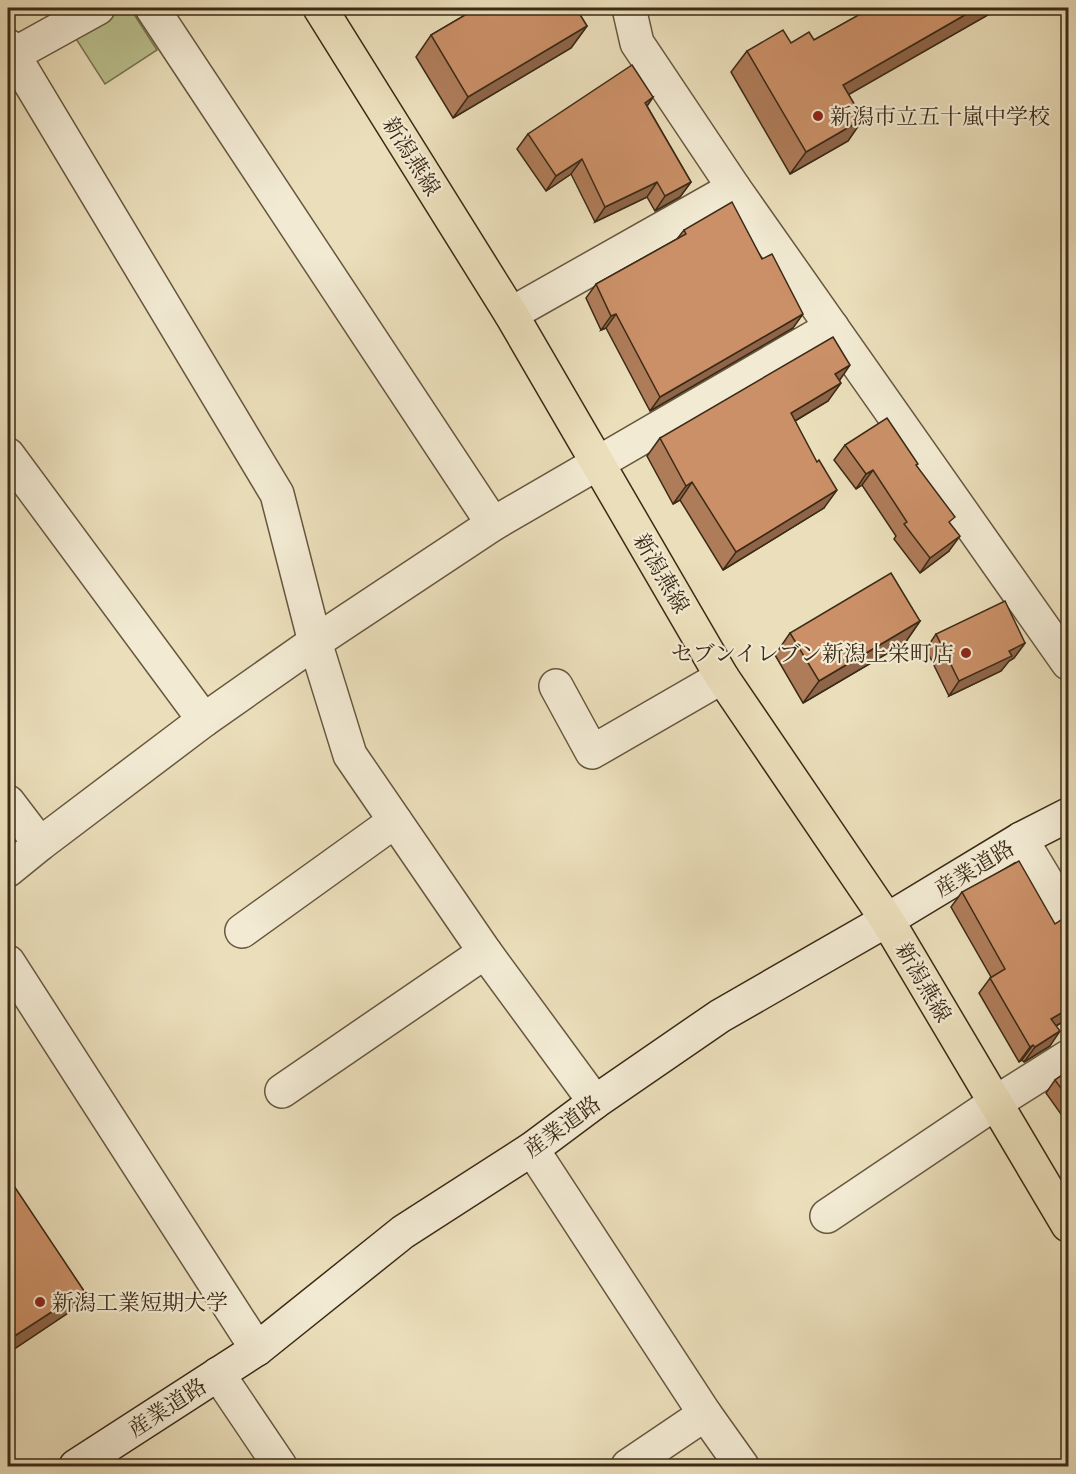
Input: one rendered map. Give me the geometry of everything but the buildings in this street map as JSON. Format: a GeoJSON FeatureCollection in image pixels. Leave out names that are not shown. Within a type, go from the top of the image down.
{"type":"FeatureCollection","features":[{"type":"Feature","properties":{"kind":"main road","name":"新潟燕線"},"geometry":{"type":"LineString","coordinates":[[320,8],[511,314],[722,677],[887,920],[1068,1225]]}},
{"type":"Feature","properties":{"kind":"street"},"geometry":{"type":"LineString","coordinates":[[98,8],[10,51],[277,494],[315,642],[350,755],[485,952],[595,1102]]}},
{"type":"Feature","properties":{"kind":"street"},"geometry":{"type":"LineString","coordinates":[[152,8],[494,524]]}},
{"type":"Feature","properties":{"kind":"street"},"geometry":{"type":"LineString","coordinates":[[628,8],[638,43],[734,188],[1068,663]]}},
{"type":"Feature","properties":{"kind":"street"},"geometry":{"type":"LineString","coordinates":[[511,314],[734,188]]}},
{"type":"Feature","properties":{"kind":"street"},"geometry":{"type":"LineString","coordinates":[[8,870],[204,720],[315,642],[494,524],[832,327]]}},
{"type":"Feature","properties":{"kind":"street"},"geometry":{"type":"LineString","coordinates":[[8,455],[204,720]]}},
{"type":"Feature","properties":{"kind":"street"},"geometry":{"type":"LineString","coordinates":[[556,686],[592,752],[722,677]]}},
{"type":"Feature","properties":{"kind":"street"},"geometry":{"type":"LineString","coordinates":[[8,802],[40,844]]}},
{"type":"Feature","properties":{"kind":"street","name":"産業道路"},"geometry":{"type":"LineString","coordinates":[[76,1467],[257,1348],[403,1232],[532,1149],[595,1102],[720,1016],[887,920],[1021,839],[1068,815]]}},
{"type":"Feature","properties":{"kind":"street"},"geometry":{"type":"LineString","coordinates":[[242,931],[394,821]]}},
{"type":"Feature","properties":{"kind":"street"},"geometry":{"type":"LineString","coordinates":[[1021,839],[1068,917]]}},
{"type":"Feature","properties":{"kind":"street"},"geometry":{"type":"LineString","coordinates":[[282,1091],[485,952]]}},
{"type":"Feature","properties":{"kind":"street"},"geometry":{"type":"LineString","coordinates":[[8,962],[257,1348]]}},
{"type":"Feature","properties":{"kind":"street"},"geometry":{"type":"LineString","coordinates":[[827,1216],[995,1103],[1068,1057]]}},
{"type":"Feature","properties":{"kind":"street"},"geometry":{"type":"LineString","coordinates":[[532,1149],[742,1467]]}},
{"type":"Feature","properties":{"kind":"street"},"geometry":{"type":"LineString","coordinates":[[218,1374],[280,1467]]}},
{"type":"Feature","properties":{"kind":"street"},"geometry":{"type":"LineString","coordinates":[[627,1467],[705,1414]]}},
{"type":"Feature","properties":{"kind":"green space"},"geometry":{"type":"Polygon","coordinates":[[[106,8],[130,8],[157,50],[105,84],[71,31],[106,8]]]}},
{"type":"Feature","properties":{"kind":"place","name":"新潟市立五十嵐中学校"},"geometry":{"type":"Point","coordinates":[818,116]}},
{"type":"Feature","properties":{"kind":"place","name":"セブンイレブン新潟上栄町店"},"geometry":{"type":"Point","coordinates":[966,653]}},
{"type":"Feature","properties":{"kind":"place","name":"新潟工業短期大学"},"geometry":{"type":"Point","coordinates":[40,1302]}}]}
